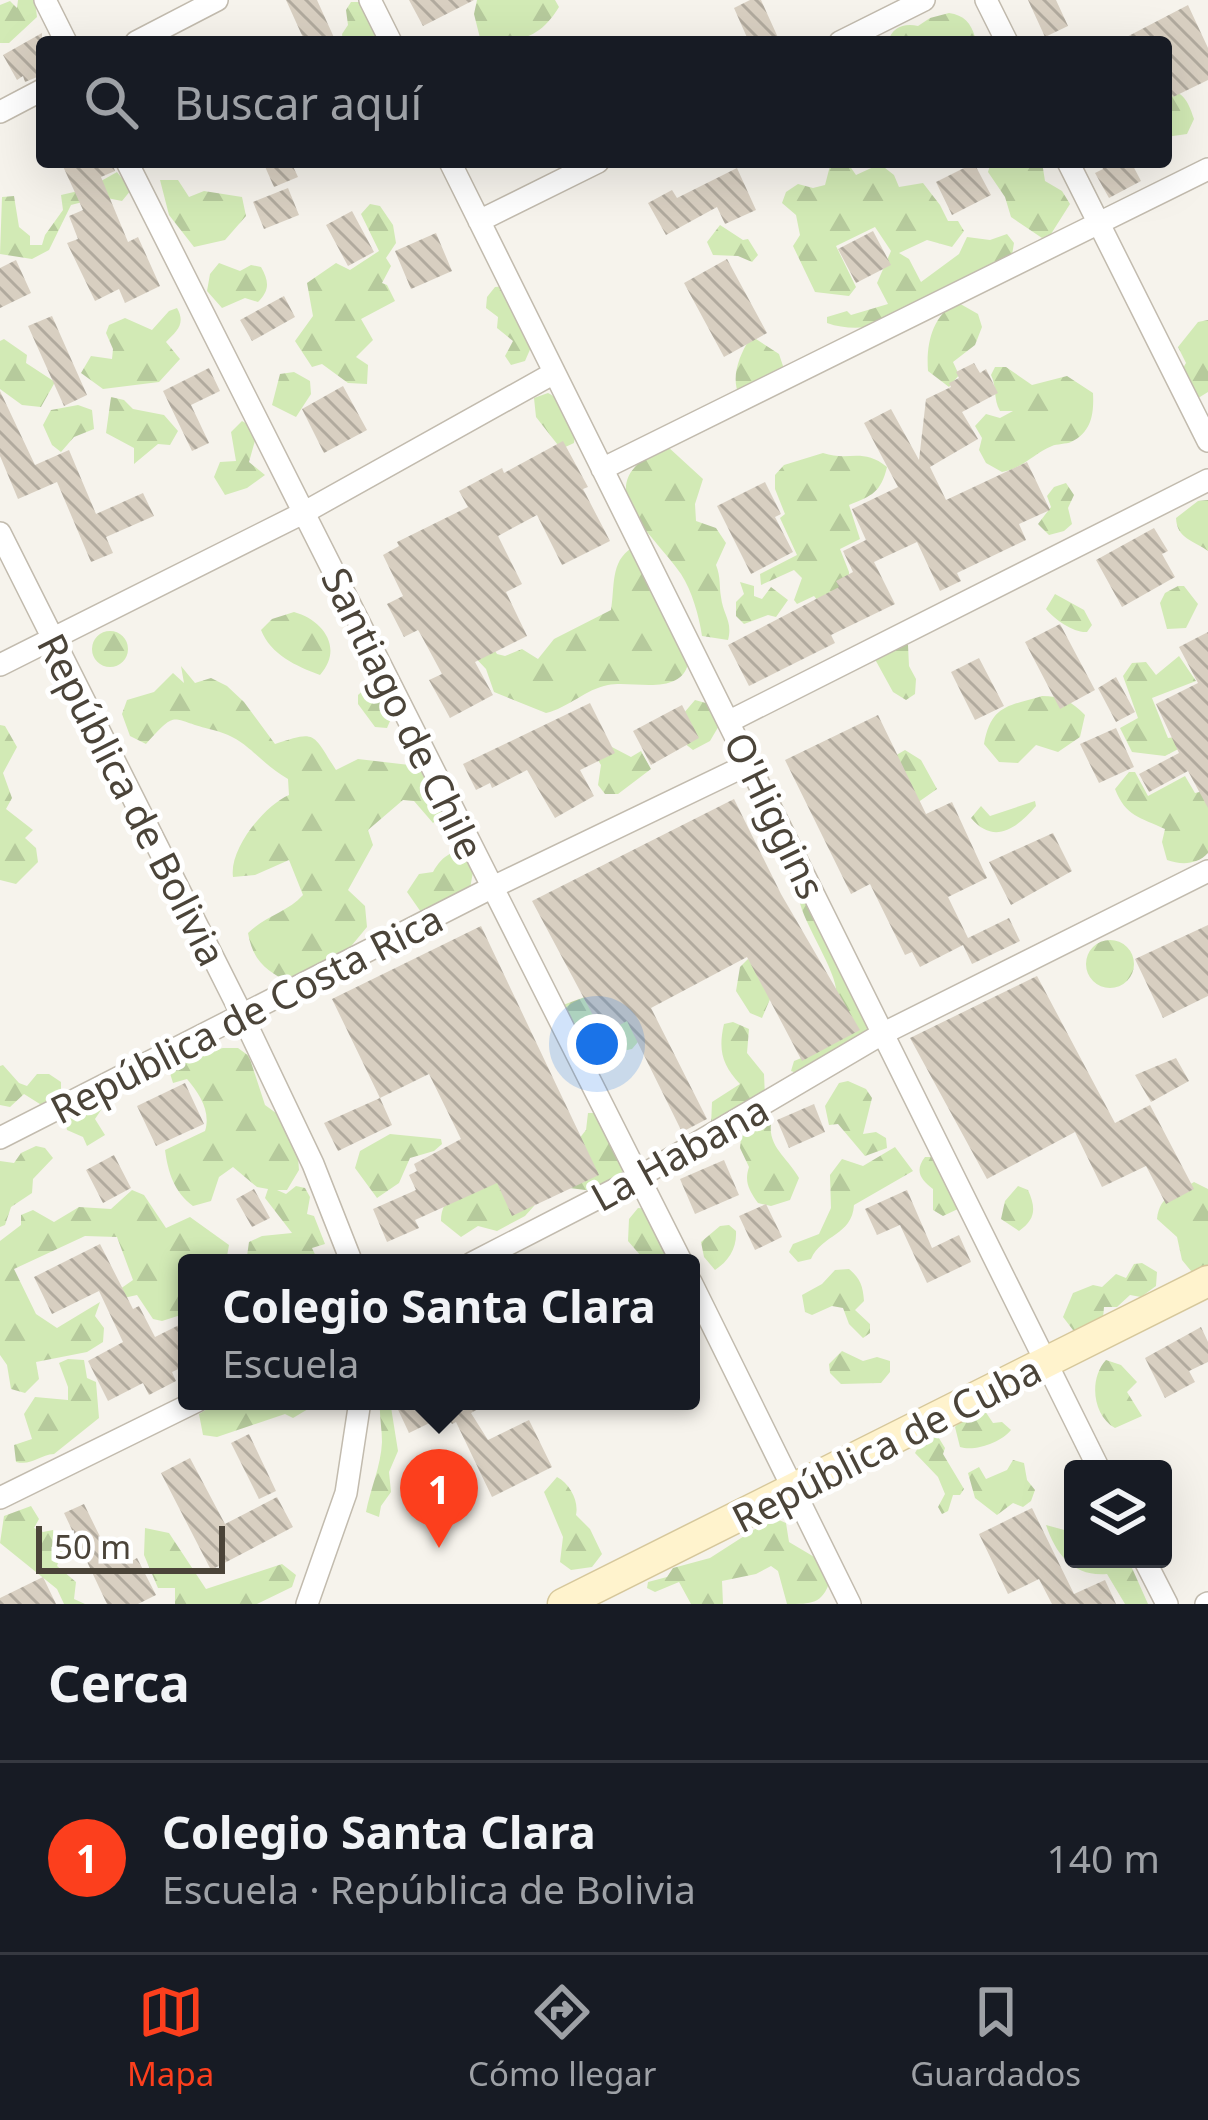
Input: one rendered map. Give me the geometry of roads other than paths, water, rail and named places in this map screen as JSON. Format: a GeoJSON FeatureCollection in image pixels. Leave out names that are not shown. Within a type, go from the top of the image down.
{"type":"FeatureCollection","features":[{"type":"Feature","properties":{"kind":"main road","name":"República de Cuba"},"geometry":{"type":"LineString","coordinates":[[563,1604],[1208,1281]]}},
{"type":"Feature","properties":{"kind":"street"},"geometry":{"type":"LineString","coordinates":[[45,0],[63,36]]}},
{"type":"Feature","properties":{"kind":"street"},"geometry":{"type":"LineString","coordinates":[[148,36],[217,0]]}},
{"type":"Feature","properties":{"kind":"street"},"geometry":{"type":"LineString","coordinates":[[370,0],[388,36]]}},
{"type":"Feature","properties":{"kind":"street"},"geometry":{"type":"LineString","coordinates":[[851,36],[924,0]]}},
{"type":"Feature","properties":{"kind":"street"},"geometry":{"type":"LineString","coordinates":[[986,0],[1004,36]]}},
{"type":"Feature","properties":{"kind":"street"},"geometry":{"type":"LineString","coordinates":[[0,112],[36,93]]}},
{"type":"Feature","properties":{"kind":"street","name":"Santiago de Chile"},"geometry":{"type":"LineString","coordinates":[[130,168],[677,1254]]}},
{"type":"Feature","properties":{"kind":"street","name":"O'Higgins"},"geometry":{"type":"LineString","coordinates":[[453,168],[1094,1460]]}},
{"type":"Feature","properties":{"kind":"street"},"geometry":{"type":"LineString","coordinates":[[479,221],[586,168]]}},
{"type":"Feature","properties":{"kind":"street"},"geometry":{"type":"LineString","coordinates":[[1071,168],[1208,441]]}},
{"type":"Feature","properties":{"kind":"street"},"geometry":{"type":"LineString","coordinates":[[602,469],[1208,169]]}},
{"type":"Feature","properties":{"kind":"street"},"geometry":{"type":"LineString","coordinates":[[0,664],[305,512],[554,373]]}},
{"type":"Feature","properties":{"kind":"street"},"geometry":{"type":"LineString","coordinates":[[730,722],[1208,480]]}},
{"type":"Feature","properties":{"kind":"street","name":"República de Bolivia"},"geometry":{"type":"LineString","coordinates":[[0,533],[243,1017],[314,1164],[349,1254]]}},
{"type":"Feature","properties":{"kind":"street","name":"República de Costa Rica"},"geometry":{"type":"LineString","coordinates":[[0,1138],[491,888],[751,763]]}},
{"type":"Feature","properties":{"kind":"street","name":"La Habana"},"geometry":{"type":"LineString","coordinates":[[490,1254],[639,1178],[882,1034],[1208,871]]}},
{"type":"Feature","properties":{"kind":"street"},"geometry":{"type":"LineString","coordinates":[[700,1300],[850,1604]]}},
{"type":"Feature","properties":{"kind":"street"},"geometry":{"type":"LineString","coordinates":[[0,1498],[179,1410]]}},
{"type":"Feature","properties":{"kind":"street"},"geometry":{"type":"LineString","coordinates":[[307,1604],[346,1493],[359,1410]]}},
{"type":"Feature","properties":{"kind":"street"},"geometry":{"type":"LineString","coordinates":[[1149,1568],[1167,1604]]}},
{"type":"Feature","properties":{"kind":"place","name":"Colegio Santa Clara"},"geometry":{"type":"Point","coordinates":[439,1548]}}]}
